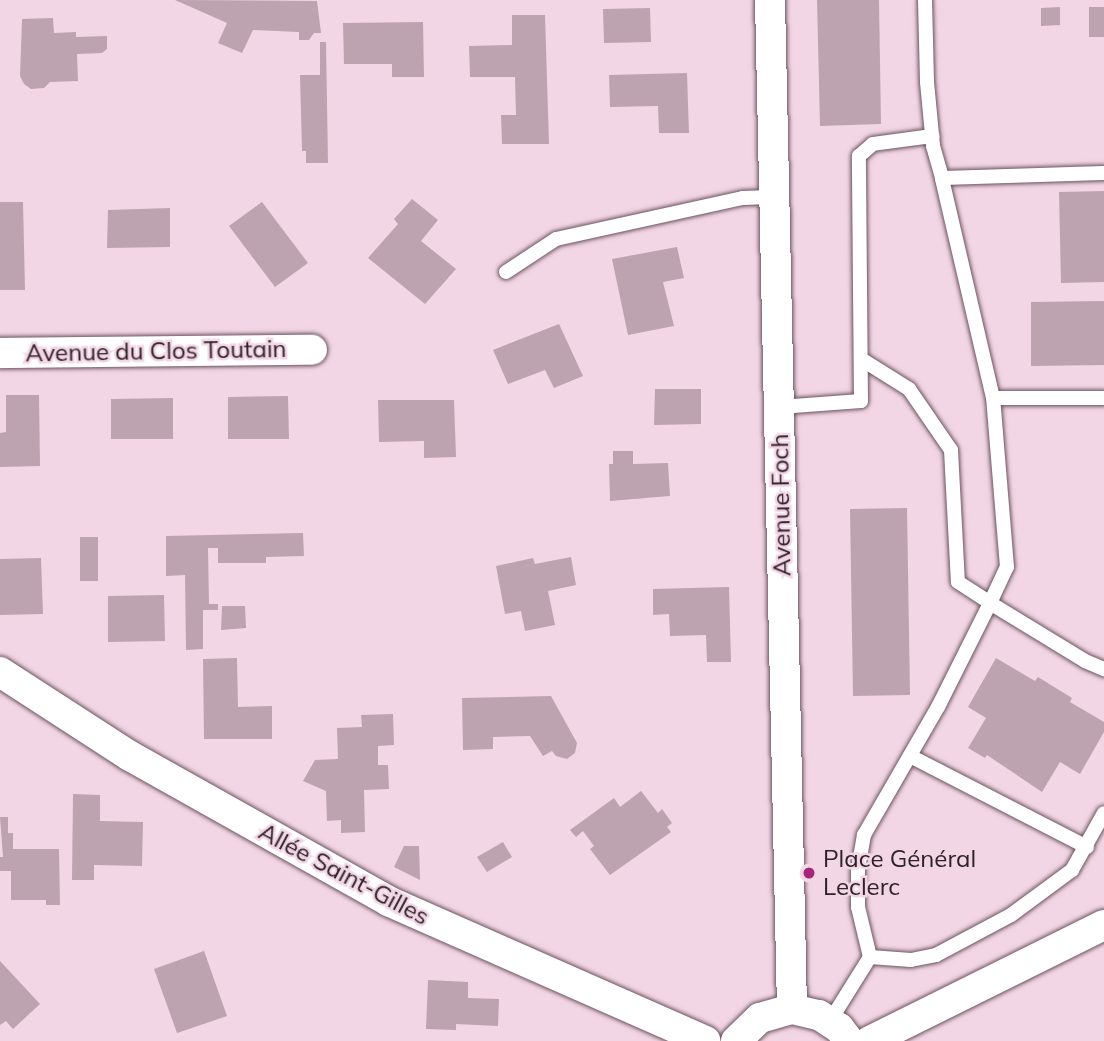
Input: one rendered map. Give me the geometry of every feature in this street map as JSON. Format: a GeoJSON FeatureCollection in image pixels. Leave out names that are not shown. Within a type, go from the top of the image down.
{"type":"FeatureCollection","features":[{"type":"Feature","properties":{"kind":"street","name":"Avenue Foch"},"geometry":{"type":"LineString","coordinates":[[770,0],[792,1009]]}},
{"type":"Feature","properties":{"kind":"street","name":"Avenue du Clos Toutain"},"geometry":{"type":"LineString","coordinates":[[0,353],[312,350]]}},
{"type":"Feature","properties":{"kind":"street","name":"Allée Saint-Gilles"},"geometry":{"type":"LineString","coordinates":[[0,672],[130,756],[388,901],[706,1041]]}},
{"type":"Feature","properties":{"kind":"street"},"geometry":{"type":"LineString","coordinates":[[870,1041],[1104,925]]}},
{"type":"Feature","properties":{"kind":"street"},"geometry":{"type":"LineString","coordinates":[[736,1041],[760,1018],[792,1009],[804,1010],[840,1031]]}},
{"type":"Feature","properties":{"kind":"lane"},"geometry":{"type":"LineString","coordinates":[[840,1031],[870,957],[860,926],[858,907],[858,869],[864,835],[1007,567],[993,398],[932,136],[927,82],[925,0]]}},
{"type":"Feature","properties":{"kind":"lane"},"geometry":{"type":"LineString","coordinates":[[780,407],[861,401],[859,156],[873,144],[932,136]]}},
{"type":"Feature","properties":{"kind":"lane"},"geometry":{"type":"LineString","coordinates":[[942,178],[1104,173]]}},
{"type":"Feature","properties":{"kind":"lane"},"geometry":{"type":"LineString","coordinates":[[506,272],[556,239],[743,198],[776,197]]}},
{"type":"Feature","properties":{"kind":"lane"},"geometry":{"type":"LineString","coordinates":[[861,359],[909,389],[951,450],[958,582],[1085,661],[1104,669]]}},
{"type":"Feature","properties":{"kind":"lane"},"geometry":{"type":"LineString","coordinates":[[993,398],[1104,398]]}},
{"type":"Feature","properties":{"kind":"lane"},"geometry":{"type":"LineString","coordinates":[[909,755],[1087,847]]}},
{"type":"Feature","properties":{"kind":"lane"},"geometry":{"type":"LineString","coordinates":[[870,957],[911,960],[936,954],[1011,915],[1072,870],[1104,813]]}},
{"type":"Feature","properties":{"kind":"building"},"geometry":{"type":"Polygon","coordinates":[[[175,0],[317,1],[321,33],[314,33],[309,40],[299,40],[299,32],[253,30],[242,53],[218,43],[227,23],[175,0]]]}},
{"type":"Feature","properties":{"kind":"building"},"geometry":{"type":"Polygon","coordinates":[[[817,0],[879,0],[881,124],[820,126],[817,0]]]}},
{"type":"Feature","properties":{"kind":"building"},"geometry":{"type":"Polygon","coordinates":[[[1060,7],[1060,25],[1041,26],[1041,8],[1060,7]]]}},
{"type":"Feature","properties":{"kind":"building"},"geometry":{"type":"Polygon","coordinates":[[[1089,7],[1104,7],[1104,37],[1089,37],[1089,7]]]}},
{"type":"Feature","properties":{"kind":"building"},"geometry":{"type":"Polygon","coordinates":[[[650,8],[651,42],[604,43],[603,9],[650,8]]]}},
{"type":"Feature","properties":{"kind":"building"},"geometry":{"type":"Polygon","coordinates":[[[512,15],[545,15],[549,144],[502,144],[501,115],[516,115],[515,77],[470,77],[469,46],[512,45],[512,15]]]}},
{"type":"Feature","properties":{"kind":"building"},"geometry":{"type":"Polygon","coordinates":[[[53,18],[54,33],[76,32],[76,37],[107,36],[107,49],[102,53],[77,54],[78,81],[50,82],[44,88],[31,89],[24,84],[20,76],[22,19],[53,18]]]}},
{"type":"Feature","properties":{"kind":"building"},"geometry":{"type":"Polygon","coordinates":[[[423,22],[424,77],[392,77],[392,64],[344,64],[343,23],[423,22]]]}},
{"type":"Feature","properties":{"kind":"building"},"geometry":{"type":"Polygon","coordinates":[[[320,42],[326,42],[328,163],[306,163],[306,151],[302,151],[300,75],[320,75],[320,42]]]}},
{"type":"Feature","properties":{"kind":"building"},"geometry":{"type":"Polygon","coordinates":[[[687,73],[689,133],[659,133],[658,106],[610,107],[609,75],[687,73]]]}},
{"type":"Feature","properties":{"kind":"building"},"geometry":{"type":"Polygon","coordinates":[[[1104,191],[1104,282],[1061,283],[1059,192],[1104,191]]]}},
{"type":"Feature","properties":{"kind":"building"},"geometry":{"type":"Polygon","coordinates":[[[412,199],[438,220],[421,241],[456,269],[425,304],[368,258],[398,224],[394,219],[412,199]]]}},
{"type":"Feature","properties":{"kind":"building"},"geometry":{"type":"Polygon","coordinates":[[[0,202],[23,202],[25,290],[0,290],[0,202]]]}},
{"type":"Feature","properties":{"kind":"building"},"geometry":{"type":"Polygon","coordinates":[[[262,202],[308,263],[275,287],[229,226],[262,202]]]}},
{"type":"Feature","properties":{"kind":"building"},"geometry":{"type":"Polygon","coordinates":[[[170,208],[170,247],[107,248],[108,210],[170,208]]]}},
{"type":"Feature","properties":{"kind":"building"},"geometry":{"type":"Polygon","coordinates":[[[677,247],[684,278],[663,282],[674,326],[628,335],[612,259],[677,247]]]}},
{"type":"Feature","properties":{"kind":"building"},"geometry":{"type":"Polygon","coordinates":[[[1104,301],[1104,365],[1031,366],[1031,302],[1104,301]]]}},
{"type":"Feature","properties":{"kind":"building"},"geometry":{"type":"Polygon","coordinates":[[[559,324],[583,376],[554,388],[545,370],[508,384],[493,350],[559,324]]]}},
{"type":"Feature","properties":{"kind":"building"},"geometry":{"type":"Polygon","coordinates":[[[655,389],[701,389],[701,424],[654,425],[655,389]]]}},
{"type":"Feature","properties":{"kind":"building"},"geometry":{"type":"Polygon","coordinates":[[[6,395],[39,395],[40,466],[0,467],[0,433],[6,432],[6,395]]]}},
{"type":"Feature","properties":{"kind":"building"},"geometry":{"type":"Polygon","coordinates":[[[288,396],[289,439],[228,439],[228,397],[288,396]]]}},
{"type":"Feature","properties":{"kind":"building"},"geometry":{"type":"Polygon","coordinates":[[[173,398],[173,439],[111,439],[111,399],[173,398]]]}},
{"type":"Feature","properties":{"kind":"building"},"geometry":{"type":"Polygon","coordinates":[[[378,400],[454,400],[456,457],[424,458],[424,441],[379,442],[378,400]]]}},
{"type":"Feature","properties":{"kind":"building"},"geometry":{"type":"Polygon","coordinates":[[[613,451],[633,451],[633,464],[668,463],[670,496],[610,501],[609,464],[613,464],[613,451]]]}},
{"type":"Feature","properties":{"kind":"building"},"geometry":{"type":"Polygon","coordinates":[[[907,508],[910,695],[853,696],[850,509],[907,508]]]}},
{"type":"Feature","properties":{"kind":"building"},"geometry":{"type":"Polygon","coordinates":[[[303,533],[304,556],[266,557],[266,563],[218,563],[218,548],[208,548],[209,604],[218,604],[218,610],[203,610],[203,649],[186,650],[185,575],[166,576],[166,536],[303,533]]]}},
{"type":"Feature","properties":{"kind":"building"},"geometry":{"type":"Polygon","coordinates":[[[80,537],[98,537],[98,581],[80,581],[80,537]]]}},
{"type":"Feature","properties":{"kind":"building"},"geometry":{"type":"Polygon","coordinates":[[[571,557],[576,585],[548,591],[555,625],[525,631],[521,611],[505,614],[496,566],[533,558],[535,564],[571,557]]]}},
{"type":"Feature","properties":{"kind":"building"},"geometry":{"type":"Polygon","coordinates":[[[41,558],[43,614],[0,615],[0,559],[41,558]]]}},
{"type":"Feature","properties":{"kind":"building"},"geometry":{"type":"Polygon","coordinates":[[[729,587],[731,662],[707,662],[706,635],[670,636],[669,614],[653,615],[653,589],[729,587]]]}},
{"type":"Feature","properties":{"kind":"building"},"geometry":{"type":"Polygon","coordinates":[[[164,595],[165,641],[108,642],[108,596],[164,595]]]}},
{"type":"Feature","properties":{"kind":"building"},"geometry":{"type":"Polygon","coordinates":[[[222,606],[245,606],[246,628],[221,630],[222,606]]]}},
{"type":"Feature","properties":{"kind":"building"},"geometry":{"type":"Polygon","coordinates":[[[237,658],[238,707],[272,706],[272,739],[204,739],[203,659],[237,658]]]}},
{"type":"Feature","properties":{"kind":"building"},"geometry":{"type":"Polygon","coordinates":[[[996,658],[1035,681],[1038,677],[1072,698],[1070,702],[1104,722],[1104,732],[1080,774],[1060,762],[1042,792],[987,755],[985,758],[968,748],[986,718],[968,707],[996,658]]]}},
{"type":"Feature","properties":{"kind":"building"},"geometry":{"type":"Polygon","coordinates":[[[551,696],[577,743],[575,753],[567,759],[556,756],[552,751],[543,756],[530,736],[493,737],[493,749],[463,750],[462,698],[551,696]]]}},
{"type":"Feature","properties":{"kind":"building"},"geometry":{"type":"Polygon","coordinates":[[[393,714],[394,745],[378,746],[378,765],[388,765],[389,789],[364,790],[365,832],[341,833],[341,820],[327,821],[326,791],[303,781],[315,760],[338,759],[337,728],[362,727],[361,715],[393,714]]]}},
{"type":"Feature","properties":{"kind":"building"},"geometry":{"type":"Polygon","coordinates":[[[641,791],[658,813],[662,809],[672,823],[667,827],[671,832],[610,875],[590,849],[594,846],[583,831],[576,837],[570,830],[614,798],[620,807],[641,791]]]}},
{"type":"Feature","properties":{"kind":"building"},"geometry":{"type":"Polygon","coordinates":[[[73,794],[100,795],[100,821],[143,822],[142,866],[94,865],[94,880],[72,880],[73,794]]]}},
{"type":"Feature","properties":{"kind":"building"},"geometry":{"type":"Polygon","coordinates":[[[0,817],[8,817],[8,833],[13,833],[13,849],[59,849],[60,905],[46,905],[46,900],[11,900],[11,871],[0,871],[0,857],[3,857],[0,817]]]}},
{"type":"Feature","properties":{"kind":"building"},"geometry":{"type":"Polygon","coordinates":[[[503,842],[512,857],[487,872],[477,857],[503,842]]]}},
{"type":"Feature","properties":{"kind":"building"},"geometry":{"type":"Polygon","coordinates":[[[404,846],[419,846],[420,880],[394,867],[404,846]]]}},
{"type":"Feature","properties":{"kind":"building"},"geometry":{"type":"Polygon","coordinates":[[[204,951],[227,1016],[177,1033],[154,969],[204,951]]]}},
{"type":"Feature","properties":{"kind":"building"},"geometry":{"type":"Polygon","coordinates":[[[0,961],[40,1004],[13,1029],[6,1021],[0,1025],[0,961]]]}},
{"type":"Feature","properties":{"kind":"building"},"geometry":{"type":"Polygon","coordinates":[[[428,980],[468,982],[468,998],[499,999],[498,1026],[456,1024],[456,1030],[426,1029],[428,980]]]}},
{"type":"Feature","properties":{"kind":"place","name":"Place Général Leclerc"},"geometry":{"type":"Point","coordinates":[809,873]}}]}
